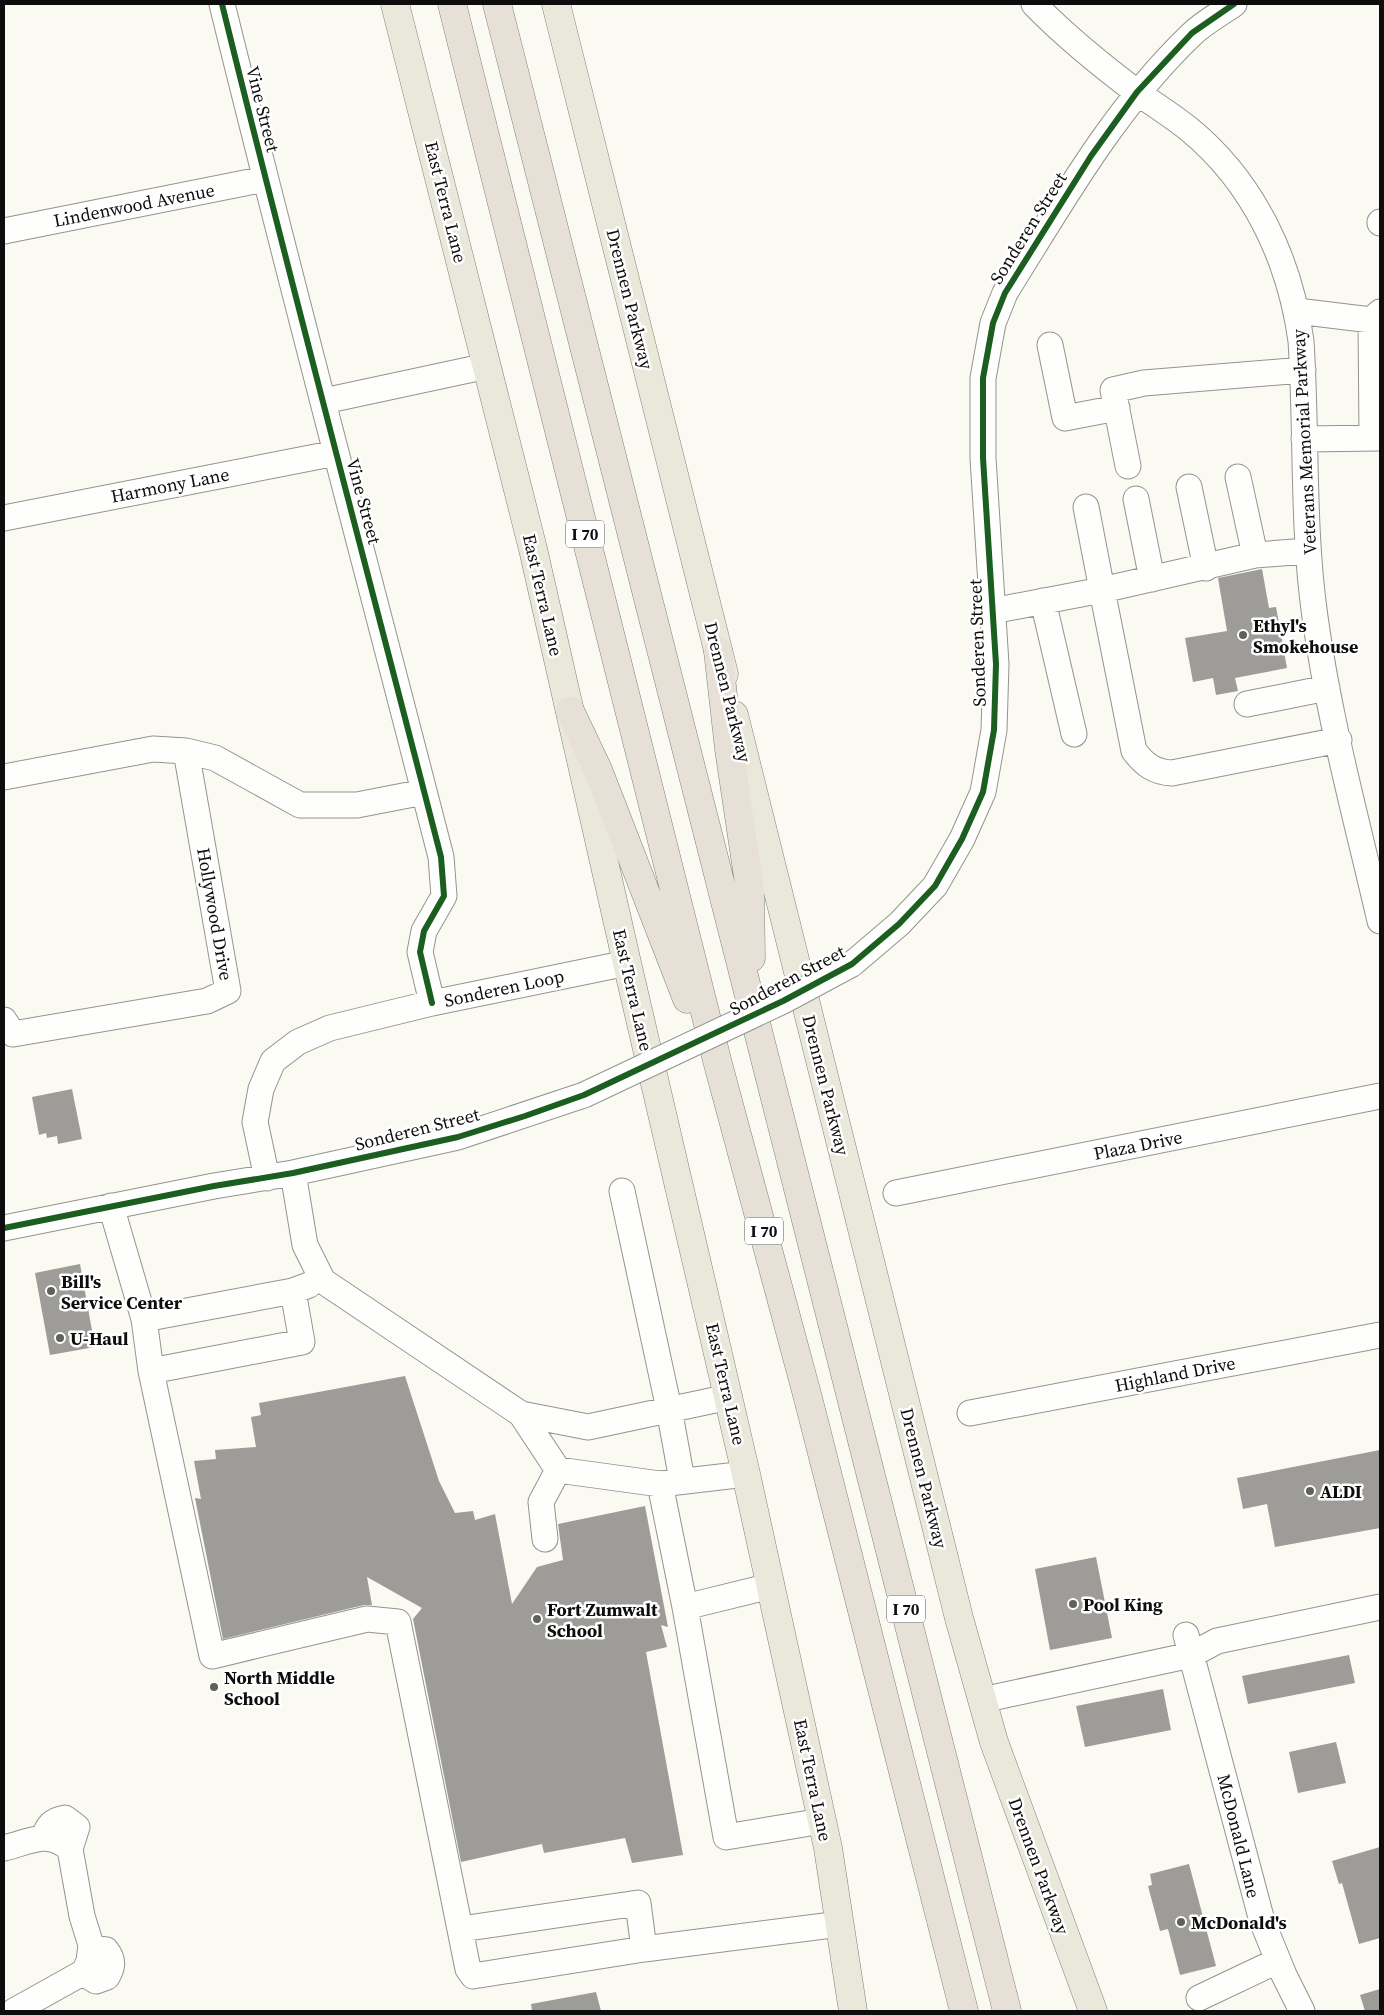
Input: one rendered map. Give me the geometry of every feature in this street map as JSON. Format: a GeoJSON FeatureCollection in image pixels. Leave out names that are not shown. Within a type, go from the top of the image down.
{"type":"FeatureCollection","features":[{"type":"Feature","properties":{"kind":"highway","name":"I 70"},"geometry":{"type":"LineString","coordinates":[[452,4],[718,1064],[808,1398],[964,2011]]}},
{"type":"Feature","properties":{"kind":"highway","name":"I 70"},"geometry":{"type":"LineString","coordinates":[[497,4],[1007,2011]]}},
{"type":"Feature","properties":{"kind":"highway"},"geometry":{"type":"LineString","coordinates":[[718,651],[729,749],[750,890],[752,1002]]}},
{"type":"Feature","properties":{"kind":"highway"},"geometry":{"type":"LineString","coordinates":[[570,711],[598,770],[685,995],[718,1064]]}},
{"type":"Feature","properties":{"kind":"main road","name":"East Terra Lane"},"geometry":{"type":"LineString","coordinates":[[395,4],[534,549],[627,963],[746,1474],[822,1821],[853,2011]]}},
{"type":"Feature","properties":{"kind":"main road","name":"Drennen Parkway"},"geometry":{"type":"LineString","coordinates":[[556,4],[940,1542],[982,1700],[994,1742],[1028,1840],[1093,2011]]}},
{"type":"Feature","properties":{"kind":"street","name":"Vine Street"},"geometry":{"type":"LineString","coordinates":[[222,4],[265,180],[441,857],[444,896],[424,931],[420,952],[432,1003]]}},
{"type":"Feature","properties":{"kind":"street","name":"Veterans Memorial Parkway"},"geometry":{"type":"LineString","coordinates":[[1034,4],[1050,21],[1137,92],[1191,131],[1237,178],[1266,224],[1283,262],[1297,312],[1303,370],[1307,551],[1315,617],[1327,688],[1380,921]]}},
{"type":"Feature","properties":{"kind":"street","name":"Sonderen Street"},"geometry":{"type":"LineString","coordinates":[[4,1228],[214,1186],[293,1173],[458,1137],[584,1096],[783,1001],[852,964],[899,924],[935,886],[962,839],[983,792],[994,730],[996,664],[983,458],[983,378],[993,323],[1005,293],[1091,156],[1137,92],[1192,33],[1234,4]]}},
{"type":"Feature","properties":{"kind":"street","name":"Lindenwood Avenue"},"geometry":{"type":"LineString","coordinates":[[4,231],[265,180]]}},
{"type":"Feature","properties":{"kind":"street"},"geometry":{"type":"LineString","coordinates":[[1297,312],[1376,316],[1376,438],[1304,439]]}},
{"type":"Feature","properties":{"kind":"street"},"geometry":{"type":"LineString","coordinates":[[1050,345],[1065,418],[1117,408]]}},
{"type":"Feature","properties":{"kind":"street"},"geometry":{"type":"LineString","coordinates":[[324,401],[487,366]]}},
{"type":"Feature","properties":{"kind":"street"},"geometry":{"type":"LineString","coordinates":[[1128,466],[1113,390],[1144,382],[1303,370]]}},
{"type":"Feature","properties":{"kind":"street","name":"Harmony Lane"},"geometry":{"type":"LineString","coordinates":[[4,518],[336,453]]}},
{"type":"Feature","properties":{"kind":"street"},"geometry":{"type":"LineString","coordinates":[[1238,477],[1255,555]]}},
{"type":"Feature","properties":{"kind":"street"},"geometry":{"type":"LineString","coordinates":[[1189,487],[1206,568]]}},
{"type":"Feature","properties":{"kind":"street"},"geometry":{"type":"LineString","coordinates":[[1136,499],[1152,579]]}},
{"type":"Feature","properties":{"kind":"street"},"geometry":{"type":"LineString","coordinates":[[1086,507],[1134,751],[1143,763],[1158,772],[1172,773],[1339,740]]}},
{"type":"Feature","properties":{"kind":"street"},"geometry":{"type":"LineString","coordinates":[[992,612],[1206,568],[1255,555],[1307,551]]}},
{"type":"Feature","properties":{"kind":"street"},"geometry":{"type":"LineString","coordinates":[[1043,601],[1074,734]]}},
{"type":"Feature","properties":{"kind":"street"},"geometry":{"type":"LineString","coordinates":[[1247,704],[1327,688]]}},
{"type":"Feature","properties":{"kind":"street"},"geometry":{"type":"LineString","coordinates":[[4,777],[153,749],[186,751],[215,758],[300,805],[357,805],[424,792]]}},
{"type":"Feature","properties":{"kind":"street","name":"Hollywood Drive"},"geometry":{"type":"LineString","coordinates":[[4,1020],[13,1034],[207,1001],[228,991],[186,751]]}},
{"type":"Feature","properties":{"kind":"street","name":"Sonderen Loop"},"geometry":{"type":"LineString","coordinates":[[267,1178],[255,1122],[261,1089],[274,1062],[298,1042],[330,1028],[432,1003],[627,963]]}},
{"type":"Feature","properties":{"kind":"street","name":"Plaza Drive"},"geometry":{"type":"LineString","coordinates":[[896,1193],[1380,1096]]}},
{"type":"Feature","properties":{"kind":"street"},"geometry":{"type":"LineString","coordinates":[[293,1173],[305,1245],[323,1281],[521,1414],[558,1470]]}},
{"type":"Feature","properties":{"kind":"street"},"geometry":{"type":"LineString","coordinates":[[622,1191],[669,1409],[671,1482],[686,1607],[726,1837],[822,1821]]}},
{"type":"Feature","properties":{"kind":"street"},"geometry":{"type":"LineString","coordinates":[[111,1206],[144,1319],[151,1371],[212,1656],[367,1619],[398,1622],[468,1970],[473,1976],[632,1951],[840,1924]]}},
{"type":"Feature","properties":{"kind":"street"},"geometry":{"type":"LineString","coordinates":[[144,1319],[293,1291],[323,1281]]}},
{"type":"Feature","properties":{"kind":"street"},"geometry":{"type":"LineString","coordinates":[[151,1371],[302,1342],[293,1291]]}},
{"type":"Feature","properties":{"kind":"street","name":"Highland Drive"},"geometry":{"type":"LineString","coordinates":[[970,1414],[1380,1334]]}},
{"type":"Feature","properties":{"kind":"street"},"geometry":{"type":"LineString","coordinates":[[521,1414],[588,1427],[728,1397]]}},
{"type":"Feature","properties":{"kind":"street"},"geometry":{"type":"LineString","coordinates":[[558,1470],[671,1482],[746,1474]]}},
{"type":"Feature","properties":{"kind":"street"},"geometry":{"type":"LineString","coordinates":[[545,1539],[541,1502],[558,1470]]}},
{"type":"Feature","properties":{"kind":"street"},"geometry":{"type":"LineString","coordinates":[[686,1607],[771,1586]]}},
{"type":"Feature","properties":{"kind":"street"},"geometry":{"type":"LineString","coordinates":[[982,1700],[1188,1645],[1217,1641],[1380,1607]]}},
{"type":"Feature","properties":{"kind":"street","name":"McDonald Lane"},"geometry":{"type":"LineString","coordinates":[[1188,1645],[1246,1869],[1262,1921],[1277,1960],[1302,2011]]}},
{"type":"Feature","properties":{"kind":"street"},"geometry":{"type":"LineString","coordinates":[[4,1848],[48,1837],[61,1841],[70,1848],[82,1916],[91,1948],[89,1961],[83,1972],[14,2011]]}},
{"type":"Feature","properties":{"kind":"street"},"geometry":{"type":"LineString","coordinates":[[460,1929],[638,1903],[632,1951]]}},
{"type":"Feature","properties":{"kind":"street"},"geometry":{"type":"LineString","coordinates":[[1199,1998],[1277,1960]]}},
{"type":"Feature","properties":{"kind":"building","name":"Ethyl's Smokehouse"},"geometry":{"type":"Polygon","coordinates":[[[1262,569],[1269,608],[1276,607],[1287,668],[1235,678],[1238,691],[1216,695],[1213,678],[1193,682],[1185,638],[1227,631],[1218,578],[1262,569]]]}},
{"type":"Feature","properties":{"kind":"building"},"geometry":{"type":"Polygon","coordinates":[[[72,1089],[82,1139],[58,1144],[57,1136],[47,1138],[46,1133],[39,1135],[32,1097],[72,1089]]]}},
{"type":"Feature","properties":{"kind":"building"},"geometry":{"type":"Polygon","coordinates":[[[80,1264],[95,1347],[50,1355],[35,1273],[80,1264]]]}},
{"type":"Feature","properties":{"kind":"building"},"geometry":{"type":"Polygon","coordinates":[[[405,1376],[439,1481],[455,1513],[473,1511],[475,1520],[495,1514],[512,1604],[537,1567],[563,1560],[558,1524],[645,1506],[668,1627],[661,1625],[667,1647],[646,1652],[683,1855],[632,1863],[625,1838],[544,1853],[542,1844],[461,1862],[413,1619],[422,1608],[367,1577],[372,1605],[364,1605],[223,1639],[195,1498],[201,1499],[194,1461],[216,1459],[215,1450],[256,1447],[251,1417],[261,1415],[259,1403],[405,1376]]]}},
{"type":"Feature","properties":{"kind":"building","name":"ALDI"},"geometry":{"type":"Polygon","coordinates":[[[1380,1450],[1380,1528],[1275,1547],[1267,1504],[1243,1509],[1237,1478],[1380,1450]]]}},
{"type":"Feature","properties":{"kind":"building","name":"Pool King"},"geometry":{"type":"Polygon","coordinates":[[[1096,1557],[1112,1638],[1050,1650],[1035,1569],[1096,1557]]]}},
{"type":"Feature","properties":{"kind":"building"},"geometry":{"type":"Polygon","coordinates":[[[1349,1655],[1355,1683],[1248,1704],[1242,1676],[1349,1655]]]}},
{"type":"Feature","properties":{"kind":"building"},"geometry":{"type":"Polygon","coordinates":[[[1163,1689],[1171,1730],[1085,1747],[1076,1706],[1163,1689]]]}},
{"type":"Feature","properties":{"kind":"building"},"geometry":{"type":"Polygon","coordinates":[[[1336,1742],[1346,1783],[1298,1793],[1289,1752],[1336,1742]]]}},
{"type":"Feature","properties":{"kind":"building"},"geometry":{"type":"Polygon","coordinates":[[[1380,1847],[1380,1938],[1359,1944],[1342,1883],[1339,1884],[1332,1861],[1380,1847]]]}},
{"type":"Feature","properties":{"kind":"building","name":"McDonald's"},"geometry":{"type":"Polygon","coordinates":[[[1189,1864],[1216,1966],[1180,1975],[1168,1929],[1160,1931],[1148,1886],[1152,1885],[1150,1874],[1189,1864]]]}},
{"type":"Feature","properties":{"kind":"building"},"geometry":{"type":"Polygon","coordinates":[[[1380,1989],[1380,2011],[1365,2011],[1360,1995],[1380,1989]]]}},
{"type":"Feature","properties":{"kind":"building"},"geometry":{"type":"Polygon","coordinates":[[[596,1992],[601,2011],[532,2011],[531,2004],[596,1992]]]}},
{"type":"Feature","properties":{"kind":"cycle path"},"geometry":{"type":"LineString","coordinates":[[222,4],[441,857],[444,896],[424,931],[420,952],[432,1003]]}},
{"type":"Feature","properties":{"kind":"cycle path"},"geometry":{"type":"LineString","coordinates":[[4,1228],[214,1186],[293,1173],[458,1137],[525,1116],[584,1095],[783,1001],[852,964],[899,924],[935,886],[962,839],[983,792],[994,730],[996,664],[983,458],[983,378],[993,323],[1005,293],[1091,156],[1137,92],[1192,33],[1234,4]]}},
{"type":"Feature","properties":{"kind":"place","name":"Ethyl's Smokehouse"},"geometry":{"type":"Point","coordinates":[1243,635]}},
{"type":"Feature","properties":{"kind":"place","name":"Bill's Service Center"},"geometry":{"type":"Point","coordinates":[51,1291]}},
{"type":"Feature","properties":{"kind":"place","name":"U-Haul"},"geometry":{"type":"Point","coordinates":[60,1338]}},
{"type":"Feature","properties":{"kind":"place","name":"ALDI"},"geometry":{"type":"Point","coordinates":[1310,1491]}},
{"type":"Feature","properties":{"kind":"place","name":"Pool King"},"geometry":{"type":"Point","coordinates":[1073,1604]}},
{"type":"Feature","properties":{"kind":"place","name":"Fort Zumwalt School"},"geometry":{"type":"Point","coordinates":[537,1619]}},
{"type":"Feature","properties":{"kind":"place","name":"North Middle School"},"geometry":{"type":"Point","coordinates":[214,1687]}},
{"type":"Feature","properties":{"kind":"place","name":"McDonald's"},"geometry":{"type":"Point","coordinates":[1181,1922]}}]}
